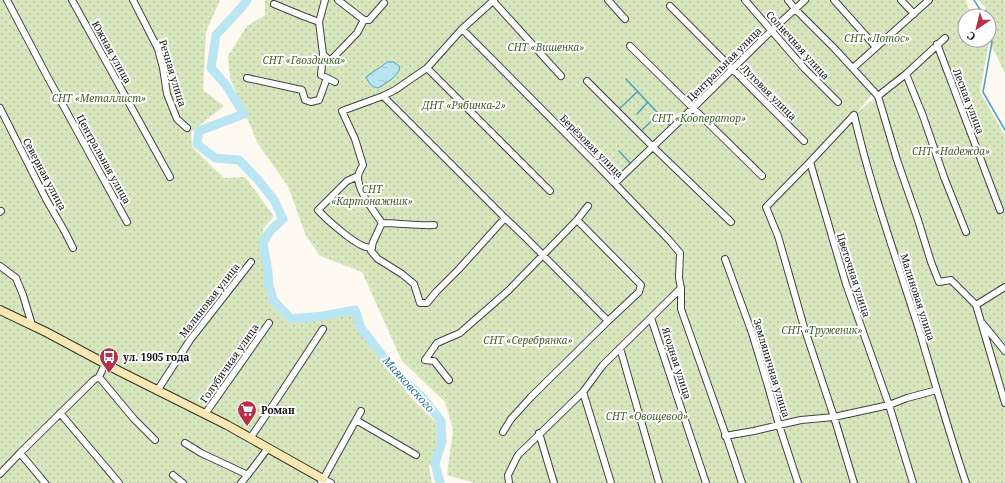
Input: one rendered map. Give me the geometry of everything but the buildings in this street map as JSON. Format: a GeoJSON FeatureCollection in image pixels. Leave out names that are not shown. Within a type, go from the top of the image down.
{"type":"FeatureCollection","features":[{"type":"Feature","properties":{"kind":"street","name":"Центральная улица"},"geometry":{"type":"LineString","coordinates":[[7,0],[127,222]]}},
{"type":"Feature","properties":{"kind":"street","name":"Южная улица"},"geometry":{"type":"LineString","coordinates":[[72,0],[170,177]]}},
{"type":"Feature","properties":{"kind":"street","name":"Речная улица"},"geometry":{"type":"LineString","coordinates":[[133,0],[158,48],[167,94],[177,119],[187,128]]}},
{"type":"Feature","properties":{"kind":"street"},"geometry":{"type":"LineString","coordinates":[[325,0],[319,22],[323,54],[321,75],[336,82]]}},
{"type":"Feature","properties":{"kind":"street"},"geometry":{"type":"LineString","coordinates":[[338,0],[364,20],[369,20],[384,3]]}},
{"type":"Feature","properties":{"kind":"street"},"geometry":{"type":"LineString","coordinates":[[382,223],[368,203],[360,186],[358,176],[363,165],[356,139],[342,111],[395,90],[427,68],[462,29],[494,0],[562,76]]}},
{"type":"Feature","properties":{"kind":"street"},"geometry":{"type":"LineString","coordinates":[[608,0],[625,19]]}},
{"type":"Feature","properties":{"kind":"street","name":"Солнечная улица"},"geometry":{"type":"LineString","coordinates":[[745,0],[838,102]]}},
{"type":"Feature","properties":{"kind":"street"},"geometry":{"type":"LineString","coordinates":[[788,0],[878,96],[931,262],[939,282],[952,280],[976,305],[1005,403]]}},
{"type":"Feature","properties":{"kind":"street","name":"Центральная улица"},"geometry":{"type":"LineString","coordinates":[[615,183],[733,70],[772,30],[805,0]]}},
{"type":"Feature","properties":{"kind":"street"},"geometry":{"type":"LineString","coordinates":[[834,0],[876,47]]}},
{"type":"Feature","properties":{"kind":"street"},"geometry":{"type":"LineString","coordinates":[[901,0],[914,14]]}},
{"type":"Feature","properties":{"kind":"street"},"geometry":{"type":"LineString","coordinates":[[853,68],[929,0]]}},
{"type":"Feature","properties":{"kind":"street"},"geometry":{"type":"LineString","coordinates":[[274,4],[319,22]]}},
{"type":"Feature","properties":{"kind":"street","name":"Луговая улица"},"geometry":{"type":"LineString","coordinates":[[670,6],[804,141]]}},
{"type":"Feature","properties":{"kind":"street"},"geometry":{"type":"LineString","coordinates":[[323,54],[330,61],[357,33],[364,20]]}},
{"type":"Feature","properties":{"kind":"street","name":"Берёзовая улица"},"geometry":{"type":"LineString","coordinates":[[462,29],[615,183],[680,253],[679,278],[681,288],[681,309],[742,483]]}},
{"type":"Feature","properties":{"kind":"street"},"geometry":{"type":"LineString","coordinates":[[878,96],[906,74],[945,38]]}},
{"type":"Feature","properties":{"kind":"street","name":"Лесная улица"},"geometry":{"type":"LineString","coordinates":[[937,44],[1000,210]]}},
{"type":"Feature","properties":{"kind":"street"},"geometry":{"type":"LineString","coordinates":[[630,46],[762,176]]}},
{"type":"Feature","properties":{"kind":"street"},"geometry":{"type":"LineString","coordinates":[[427,68],[550,191]]}},
{"type":"Feature","properties":{"kind":"street"},"geometry":{"type":"LineString","coordinates":[[906,74],[966,232]]}},
{"type":"Feature","properties":{"kind":"street"},"geometry":{"type":"LineString","coordinates":[[247,78],[302,90],[305,100],[311,102],[318,100],[326,78]]}},
{"type":"Feature","properties":{"kind":"street"},"geometry":{"type":"LineString","coordinates":[[588,81],[653,147],[731,222]]}},
{"type":"Feature","properties":{"kind":"street"},"geometry":{"type":"LineString","coordinates":[[383,96],[608,321]]}},
{"type":"Feature","properties":{"kind":"street","name":"Северная улица"},"geometry":{"type":"LineString","coordinates":[[0,108],[42,193],[73,248]]}},
{"type":"Feature","properties":{"kind":"street","name":"Малиновая улица"},"geometry":{"type":"LineString","coordinates":[[810,162],[854,115],[862,148],[966,483]]}},
{"type":"Feature","properties":{"kind":"street"},"geometry":{"type":"LineString","coordinates":[[810,162],[766,207],[778,236],[804,326],[854,483]]}},
{"type":"Feature","properties":{"kind":"street","name":"Цветочная улица"},"geometry":{"type":"LineString","coordinates":[[810,162],[846,284],[889,406],[913,483]]}},
{"type":"Feature","properties":{"kind":"street"},"geometry":{"type":"LineString","coordinates":[[358,176],[347,181],[318,210],[353,240],[365,247],[372,248]]}},
{"type":"Feature","properties":{"kind":"street"},"geometry":{"type":"LineString","coordinates":[[449,380],[434,361],[424,360],[437,344],[460,333],[509,290],[577,220],[588,206]]}},
{"type":"Feature","properties":{"kind":"street"},"geometry":{"type":"LineString","coordinates":[[382,223],[373,242],[371,251],[378,259],[402,274],[414,284],[420,303],[427,303],[505,218]]}},
{"type":"Feature","properties":{"kind":"street"},"geometry":{"type":"LineString","coordinates":[[503,432],[511,419],[526,403],[639,292],[642,285],[577,220]]}},
{"type":"Feature","properties":{"kind":"street"},"geometry":{"type":"LineString","coordinates":[[382,223],[399,223],[422,226],[434,225]]}},
{"type":"Feature","properties":{"kind":"street","name":"Земляничная улица"},"geometry":{"type":"LineString","coordinates":[[725,259],[752,333],[798,483]]}},
{"type":"Feature","properties":{"kind":"street","name":"Малиновая улица"},"geometry":{"type":"LineString","coordinates":[[158,391],[190,340],[251,262]]}},
{"type":"Feature","properties":{"kind":"street"},"geometry":{"type":"LineString","coordinates":[[0,266],[16,278],[32,325]]}},
{"type":"Feature","properties":{"kind":"street"},"geometry":{"type":"LineString","coordinates":[[976,305],[1005,287]]}},
{"type":"Feature","properties":{"kind":"street"},"geometry":{"type":"LineString","coordinates":[[509,483],[508,475],[518,455],[583,392],[603,365],[681,288]]}},
{"type":"Feature","properties":{"kind":"street"},"geometry":{"type":"LineString","coordinates":[[0,310],[251,437],[322,481],[331,483]]}},
{"type":"Feature","properties":{"kind":"street","name":"Ягодная улица"},"geometry":{"type":"LineString","coordinates":[[651,318],[706,483]]}},
{"type":"Feature","properties":{"kind":"street"},"geometry":{"type":"LineString","coordinates":[[981,322],[1005,351]]}},
{"type":"Feature","properties":{"kind":"street","name":"Голубичная улица"},"geometry":{"type":"LineString","coordinates":[[205,414],[269,323]]}},
{"type":"Feature","properties":{"kind":"street"},"geometry":{"type":"LineString","coordinates":[[251,437],[323,329]]}},
{"type":"Feature","properties":{"kind":"street"},"geometry":{"type":"LineString","coordinates":[[620,348],[660,483]]}},
{"type":"Feature","properties":{"kind":"street"},"geometry":{"type":"LineString","coordinates":[[0,474],[98,377],[105,364]]}},
{"type":"Feature","properties":{"kind":"street"},"geometry":{"type":"LineString","coordinates":[[98,377],[134,419],[155,440]]}},
{"type":"Feature","properties":{"kind":"street"},"geometry":{"type":"LineString","coordinates":[[725,436],[754,432],[801,420],[834,417],[889,406],[907,398],[937,390]]}},
{"type":"Feature","properties":{"kind":"street"},"geometry":{"type":"LineString","coordinates":[[583,392],[611,483]]}},
{"type":"Feature","properties":{"kind":"street"},"geometry":{"type":"LineString","coordinates":[[322,481],[361,411]]}},
{"type":"Feature","properties":{"kind":"street"},"geometry":{"type":"LineString","coordinates":[[60,413],[119,483]]}},
{"type":"Feature","properties":{"kind":"street"},"geometry":{"type":"LineString","coordinates":[[356,420],[416,455]]}},
{"type":"Feature","properties":{"kind":"street"},"geometry":{"type":"LineString","coordinates":[[539,434],[554,483]]}},
{"type":"Feature","properties":{"kind":"street"},"geometry":{"type":"LineString","coordinates":[[185,444],[248,475]]}},
{"type":"Feature","properties":{"kind":"street"},"geometry":{"type":"LineString","coordinates":[[241,483],[268,448]]}},
{"type":"Feature","properties":{"kind":"street"},"geometry":{"type":"LineString","coordinates":[[20,453],[45,483]]}},
{"type":"Feature","properties":{"kind":"street"},"geometry":{"type":"LineString","coordinates":[[173,475],[183,483]]}},
{"type":"Feature","properties":{"kind":"green space","name":"СНТ «Металлист»"},"geometry":{"type":"Polygon","coordinates":[[[0,0],[220,0],[206,32],[203,90],[224,106],[191,132],[192,147],[224,178],[245,177],[274,216],[263,229],[269,285],[273,300],[291,318],[355,310],[362,329],[410,397],[438,424],[438,447],[429,467],[432,483],[0,483],[0,0]]]}},
{"type":"Feature","properties":{"kind":"green space"},"geometry":{"type":"Polygon","coordinates":[[[265,0],[966,0],[969,8],[957,8],[957,48],[988,48],[980,92],[1005,136],[1005,483],[474,483],[447,475],[453,429],[445,402],[402,361],[362,272],[320,256],[306,236],[288,186],[258,144],[230,78],[228,56],[247,26],[265,15],[265,0]],[[876,90],[856,113],[878,96],[876,90]]]}},
{"type":"Feature","properties":{"kind":"green space"},"geometry":{"type":"Polygon","coordinates":[[[978,0],[1005,0],[1005,73],[992,48],[997,48],[997,8],[985,8],[978,0]]]}},
{"type":"Feature","properties":{"kind":"water"},"geometry":{"type":"Polygon","coordinates":[[[387,62],[394,62],[400,67],[399,71],[394,77],[378,88],[372,86],[366,77],[387,62]]]}},
{"type":"Feature","properties":{"kind":"waterway","name":"Маяковского"},"geometry":{"type":"LineString","coordinates":[[247,0],[216,35],[211,68],[226,85],[244,114],[199,131],[197,144],[215,158],[239,160],[259,181],[274,200],[283,219],[270,231],[263,243],[269,285],[273,300],[291,319],[323,316],[355,310],[361,328],[396,373],[422,397],[441,421],[442,442],[435,463],[440,483]]}},
{"type":"Feature","properties":{"kind":"waterway"},"geometry":{"type":"LineString","coordinates":[[974,0],[979,8]]}},
{"type":"Feature","properties":{"kind":"waterway"},"geometry":{"type":"LineString","coordinates":[[991,48],[983,92],[1005,130]]}},
{"type":"Feature","properties":{"kind":"waterway"},"geometry":{"type":"LineString","coordinates":[[626,79],[671,127]]}},
{"type":"Feature","properties":{"kind":"waterway"},"geometry":{"type":"LineString","coordinates":[[619,109],[638,91]]}},
{"type":"Feature","properties":{"kind":"waterway"},"geometry":{"type":"LineString","coordinates":[[637,114],[648,102]]}},
{"type":"Feature","properties":{"kind":"waterway"},"geometry":{"type":"LineString","coordinates":[[640,132],[659,114]]}},
{"type":"Feature","properties":{"kind":"waterway"},"geometry":{"type":"LineString","coordinates":[[619,151],[632,165]]}},
{"type":"Feature","properties":{"kind":"place","name":"ул. 1905 года"},"geometry":{"type":"Point","coordinates":[109,374]}},
{"type":"Feature","properties":{"kind":"place","name":"Роман"},"geometry":{"type":"Point","coordinates":[247,427]}},
{"type":"Feature","properties":{"kind":"park label","name":"СНТ «Лотос»"},"geometry":{"type":"Point","coordinates":[877,38]}},
{"type":"Feature","properties":{"kind":"park label","name":"СНТ «Вишенка»"},"geometry":{"type":"Point","coordinates":[546,47]}},
{"type":"Feature","properties":{"kind":"park label","name":"СНТ «Гвоздичка»"},"geometry":{"type":"Point","coordinates":[304,60]}},
{"type":"Feature","properties":{"kind":"park label","name":"ДНТ «Рябинка-2»"},"geometry":{"type":"Point","coordinates":[464,105]}},
{"type":"Feature","properties":{"kind":"park label","name":"СНТ «Кооператор»"},"geometry":{"type":"Point","coordinates":[699,118]}},
{"type":"Feature","properties":{"kind":"park label","name":"СНТ «Надежда»"},"geometry":{"type":"Point","coordinates":[951,151]}},
{"type":"Feature","properties":{"kind":"park label","name":"СНТ «Картонажник»"},"geometry":{"type":"Point","coordinates":[372,194]}},
{"type":"Feature","properties":{"kind":"park label","name":"СНТ «Труженик»"},"geometry":{"type":"Point","coordinates":[822,330]}},
{"type":"Feature","properties":{"kind":"park label","name":"СНТ «Серебрянка»"},"geometry":{"type":"Point","coordinates":[528,340]}},
{"type":"Feature","properties":{"kind":"park label","name":"СНТ «Овощевод»"},"geometry":{"type":"Point","coordinates":[647,416]}}]}
